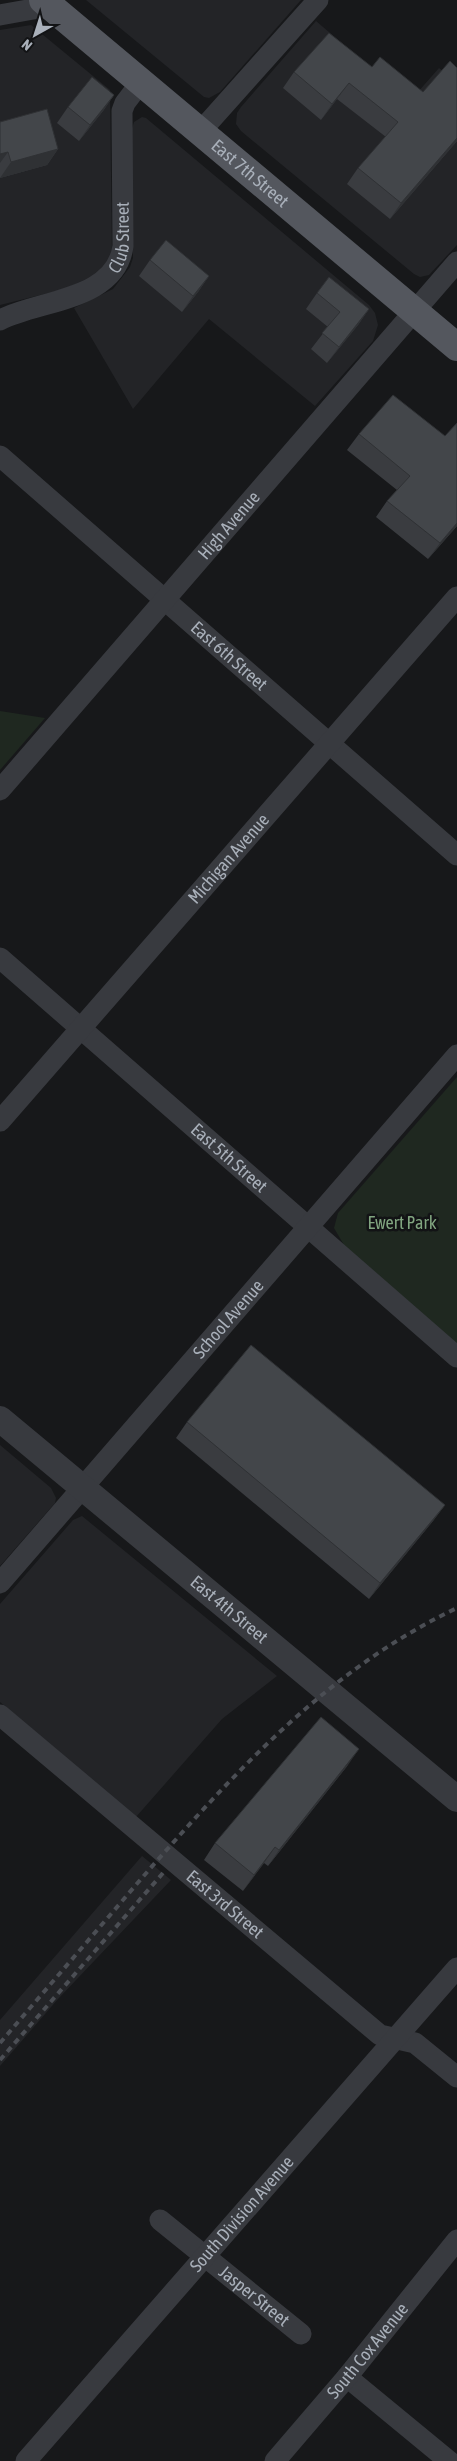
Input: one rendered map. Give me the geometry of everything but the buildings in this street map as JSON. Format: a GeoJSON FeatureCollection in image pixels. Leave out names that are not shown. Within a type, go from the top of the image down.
{"type":"FeatureCollection","features":[{"type":"Feature","properties":{"kind":"main road","name":"East 7th Street"},"geometry":{"type":"LineString","coordinates":[[47,3],[457,347]]}},
{"type":"Feature","properties":{"kind":"street"},"geometry":{"type":"LineString","coordinates":[[200,132],[318,0]]}},
{"type":"Feature","properties":{"kind":"street"},"geometry":{"type":"LineString","coordinates":[[0,15],[47,3]]}},
{"type":"Feature","properties":{"kind":"street","name":"Club Street"},"geometry":{"type":"LineString","coordinates":[[0,320],[91,288],[107,277],[117,266],[123,246],[122,111],[125,102],[141,82]]}},
{"type":"Feature","properties":{"kind":"street","name":"High Avenue"},"geometry":{"type":"LineString","coordinates":[[0,790],[457,262]]}},
{"type":"Feature","properties":{"kind":"street","name":"East 6th Street"},"geometry":{"type":"LineString","coordinates":[[0,456],[457,855]]}},
{"type":"Feature","properties":{"kind":"street","name":"Michigan Avenue"},"geometry":{"type":"LineString","coordinates":[[0,1121],[457,598]]}},
{"type":"Feature","properties":{"kind":"street","name":"East 5th Street"},"geometry":{"type":"LineString","coordinates":[[0,958],[457,1357]]}},
{"type":"Feature","properties":{"kind":"street","name":"School Avenue"},"geometry":{"type":"LineString","coordinates":[[0,1583],[457,1055]]}},
{"type":"Feature","properties":{"kind":"street","name":"East 4th Street"},"geometry":{"type":"LineString","coordinates":[[0,1419],[457,1798]]}},
{"type":"Feature","properties":{"kind":"street","name":"East 3rd Street"},"geometry":{"type":"LineString","coordinates":[[0,1715],[380,2035],[415,2043],[457,2077]]}},
{"type":"Feature","properties":{"kind":"street","name":"South Division Avenue"},"geometry":{"type":"LineString","coordinates":[[26,2461],[457,1968]]}},
{"type":"Feature","properties":{"kind":"street","name":"Jasper Street"},"geometry":{"type":"LineString","coordinates":[[160,2220],[301,2334]]}},
{"type":"Feature","properties":{"kind":"street","name":"South Cox Avenue"},"geometry":{"type":"LineString","coordinates":[[275,2461],[347,2377],[457,2240]]}},
{"type":"Feature","properties":{"kind":"street"},"geometry":{"type":"LineString","coordinates":[[347,2377],[449,2461]]}},
{"type":"Feature","properties":{"kind":"shaded area"},"geometry":{"type":"Polygon","coordinates":[[[86,0],[301,0],[220,92],[209,98],[204,97],[86,0]]]}},
{"type":"Feature","properties":{"kind":"shaded area"},"geometry":{"type":"Polygon","coordinates":[[[316,21],[410,101],[439,68],[457,83],[457,245],[429,275],[420,277],[414,274],[241,131],[236,124],[237,113],[241,107],[316,21]]]}},
{"type":"Feature","properties":{"kind":"shaded area"},"geometry":{"type":"Polygon","coordinates":[[[31,25],[110,90],[112,257],[97,274],[65,289],[0,305],[0,30],[31,25]]]}},
{"type":"Feature","properties":{"kind":"shaded area"},"geometry":{"type":"Polygon","coordinates":[[[142,117],[146,118],[369,305],[375,313],[378,325],[373,341],[315,406],[209,319],[133,409],[74,308],[113,289],[130,267],[133,258],[131,132],[134,122],[142,117]]]}},
{"type":"Feature","properties":{"kind":"shaded area"},"geometry":{"type":"Polygon","coordinates":[[[0,1445],[51,1488],[56,1498],[55,1503],[0,1566],[0,1445]]]}},
{"type":"Feature","properties":{"kind":"shaded area"},"geometry":{"type":"Polygon","coordinates":[[[82,1516],[277,1676],[222,1719],[136,1817],[0,1702],[0,1604],[73,1520],[82,1516]]]}},
{"type":"Feature","properties":{"kind":"shaded area"},"geometry":{"type":"Polygon","coordinates":[[[142,1856],[171,1880],[58,1999],[0,2066],[0,2020],[142,1856]]]}},
{"type":"Feature","properties":{"kind":"green space"},"geometry":{"type":"Polygon","coordinates":[[[0,711],[45,718],[0,770],[0,711]]]}},
{"type":"Feature","properties":{"kind":"green space","name":"Ewert Park"},"geometry":{"type":"Polygon","coordinates":[[[457,1077],[457,1344],[344,1245],[334,1228],[338,1213],[457,1077]]]}},
{"type":"Feature","properties":{"kind":"railway"},"geometry":{"type":"LineString","coordinates":[[0,2043],[141,1879],[247,1763],[285,1727],[366,1661],[410,1633],[457,1608]]}},
{"type":"Feature","properties":{"kind":"railway"},"geometry":{"type":"LineString","coordinates":[[0,2060],[163,1873]]}}]}
